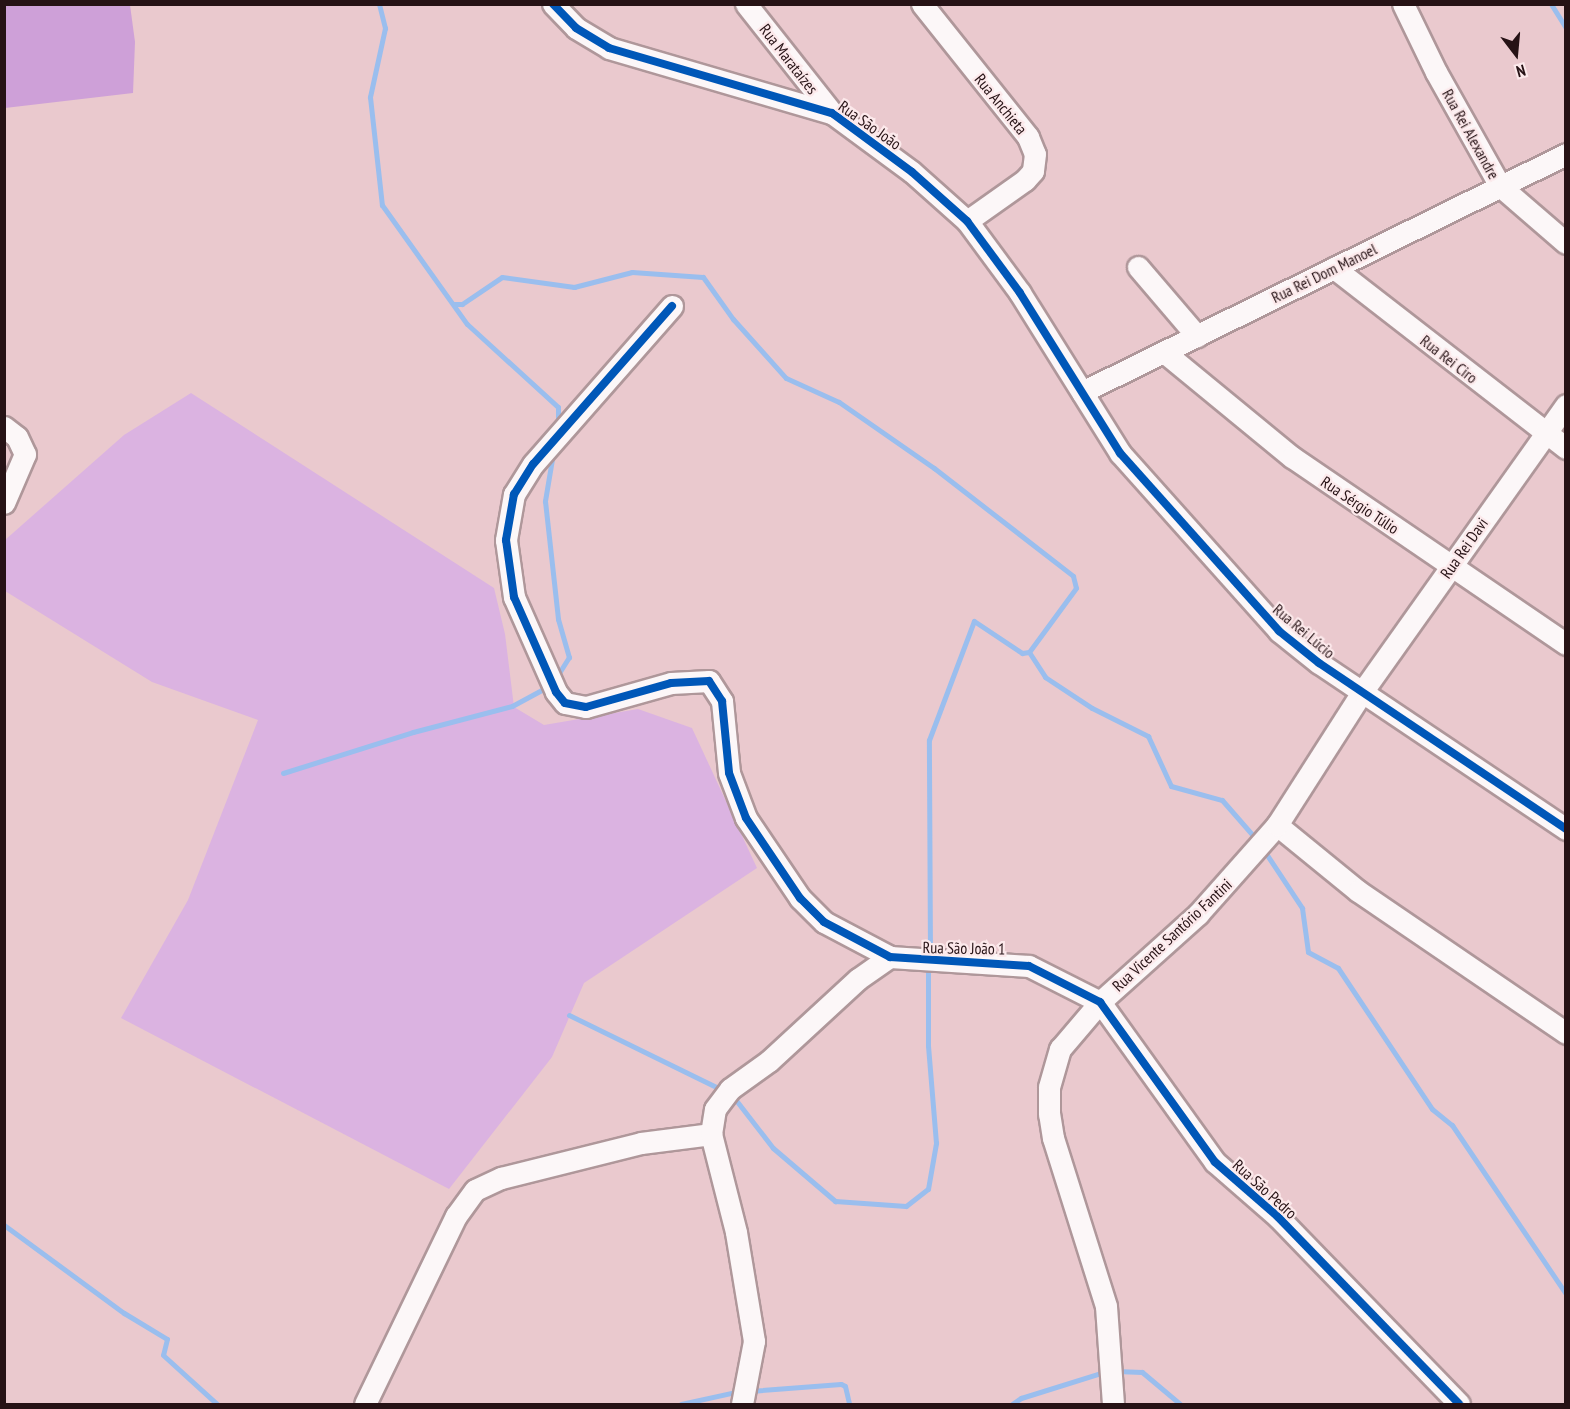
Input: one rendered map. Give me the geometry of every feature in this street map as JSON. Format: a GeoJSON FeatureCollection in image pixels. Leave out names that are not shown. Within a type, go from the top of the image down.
{"type":"FeatureCollection","features":[{"type":"Feature","properties":{"kind":"street","name":"Rua São João"},"geometry":{"type":"LineString","coordinates":[[553,4],[576,28],[609,48],[832,113],[912,172],[967,221],[1020,293],[1082,392]]}},
{"type":"Feature","properties":{"kind":"street","name":"Rua Marataízes"},"geometry":{"type":"LineString","coordinates":[[746,4],[832,113]]}},
{"type":"Feature","properties":{"kind":"street","name":"Rua Anchieta"},"geometry":{"type":"LineString","coordinates":[[922,4],[1028,137],[1035,154],[1033,171],[1025,180],[967,221]]}},
{"type":"Feature","properties":{"kind":"street","name":"Rua Rei Alexandre"},"geometry":{"type":"LineString","coordinates":[[1403,4],[1436,72],[1500,186],[1566,243]]}},
{"type":"Feature","properties":{"kind":"street","name":"Rua Rei Dom Manoel"},"geometry":{"type":"LineString","coordinates":[[1082,392],[1566,154]]}},
{"type":"Feature","properties":{"kind":"street"},"geometry":{"type":"LineString","coordinates":[[1138,267],[1197,336]]}},
{"type":"Feature","properties":{"kind":"street","name":"Rua Rei Ciro"},"geometry":{"type":"LineString","coordinates":[[1334,268],[1545,434],[1566,448]]}},
{"type":"Feature","properties":{"kind":"street"},"geometry":{"type":"LineString","coordinates":[[672,306],[533,464],[514,494],[506,540],[508,568],[520,616],[556,692],[575,707],[586,707],[688,679],[702,679],[714,686],[722,700],[729,772],[746,818],[800,898],[824,922],[890,957],[858,979],[769,1061],[730,1089],[715,1109],[711,1134],[736,1232],[754,1341],[742,1404]]}},
{"type":"Feature","properties":{"kind":"street","name":"Rua Sérgio Túlio"},"geometry":{"type":"LineString","coordinates":[[1164,352],[1292,457],[1369,513],[1452,564],[1566,644]]}},
{"type":"Feature","properties":{"kind":"street","name":"Rua Rei Lúcio"},"geometry":{"type":"LineString","coordinates":[[1082,392],[1120,453],[1279,631],[1362,692],[1566,829]]}},
{"type":"Feature","properties":{"kind":"street","name":"Rua Rei Davi"},"geometry":{"type":"LineString","coordinates":[[1362,692],[1566,405]]}},
{"type":"Feature","properties":{"kind":"street"},"geometry":{"type":"LineString","coordinates":[[4,427],[17,437],[25,454],[4,503]]}},
{"type":"Feature","properties":{"kind":"street","name":"Rua Vicente Santório Fantini"},"geometry":{"type":"LineString","coordinates":[[1113,1404],[1106,1306],[1053,1138],[1049,1113],[1049,1087],[1060,1049],[1100,1002],[1198,914],[1277,825],[1362,692]]}},
{"type":"Feature","properties":{"kind":"street"},"geometry":{"type":"LineString","coordinates":[[1277,825],[1358,891],[1566,1033]]}},
{"type":"Feature","properties":{"kind":"street","name":"Rua São João 1"},"geometry":{"type":"LineString","coordinates":[[890,957],[933,962],[1014,962],[1040,970],[1100,1002]]}},
{"type":"Feature","properties":{"kind":"street","name":"Rua São Pedro"},"geometry":{"type":"LineString","coordinates":[[1100,1002],[1215,1162],[1278,1217],[1459,1404]]}},
{"type":"Feature","properties":{"kind":"street"},"geometry":{"type":"LineString","coordinates":[[365,1404],[456,1216],[475,1190],[501,1178],[641,1143],[711,1134]]}},
{"type":"Feature","properties":{"kind":"shaded area"},"geometry":{"type":"Polygon","coordinates":[[[4,5],[130,5],[135,42],[133,93],[5,108],[4,5]]]}},
{"type":"Feature","properties":{"kind":"shaded area"},"geometry":{"type":"Polygon","coordinates":[[[191,393],[494,588],[505,634],[514,707],[544,725],[638,709],[692,728],[757,868],[584,983],[552,1057],[449,1189],[121,1018],[188,900],[258,720],[152,682],[5,591],[5,540],[124,435],[191,393]]]}},
{"type":"Feature","properties":{"kind":"waterway"},"geometry":{"type":"LineString","coordinates":[[379,4],[385,28],[370,97],[382,205],[467,324],[558,407],[558,423]]}},
{"type":"Feature","properties":{"kind":"waterway"},"geometry":{"type":"LineString","coordinates":[[1551,4],[1566,28]]}},
{"type":"Feature","properties":{"kind":"waterway"},"geometry":{"type":"LineString","coordinates":[[454,304],[462,304],[502,277],[574,287],[632,272],[703,277],[733,319],[786,378],[839,402],[934,468],[1073,576],[1076,588],[1029,652]]}},
{"type":"Feature","properties":{"kind":"waterway"},"geometry":{"type":"LineString","coordinates":[[553,453],[545,501],[558,619],[569,657],[555,679]]}},
{"type":"Feature","properties":{"kind":"waterway"},"geometry":{"type":"LineString","coordinates":[[930,955],[929,740],[974,621],[1022,653],[1029,652]]}},
{"type":"Feature","properties":{"kind":"waterway"},"geometry":{"type":"LineString","coordinates":[[1029,652],[1045,677],[1092,708],[1148,736],[1171,786],[1222,800],[1256,839]]}},
{"type":"Feature","properties":{"kind":"waterway"},"geometry":{"type":"LineString","coordinates":[[283,773],[413,732],[512,706],[549,686]]}},
{"type":"Feature","properties":{"kind":"waterway"},"geometry":{"type":"LineString","coordinates":[[1263,849],[1302,908],[1308,952],[1338,968],[1432,1109],[1452,1125],[1566,1294]]}},
{"type":"Feature","properties":{"kind":"waterway"},"geometry":{"type":"LineString","coordinates":[[732,1095],[773,1148],[835,1201],[906,1206],[928,1189],[936,1143],[928,1045],[928,964]]}},
{"type":"Feature","properties":{"kind":"waterway"},"geometry":{"type":"LineString","coordinates":[[569,1015],[724,1091]]}},
{"type":"Feature","properties":{"kind":"waterway"},"geometry":{"type":"LineString","coordinates":[[4,1225],[124,1313],[167,1339],[163,1355],[217,1404]]}},
{"type":"Feature","properties":{"kind":"waterway"},"geometry":{"type":"LineString","coordinates":[[1012,1404],[1021,1398],[1107,1371]]}},
{"type":"Feature","properties":{"kind":"waterway"},"geometry":{"type":"LineString","coordinates":[[1116,1371],[1142,1372],[1180,1404]]}},
{"type":"Feature","properties":{"kind":"waterway"},"geometry":{"type":"LineString","coordinates":[[750,1391],[841,1384],[845,1386],[849,1404]]}},
{"type":"Feature","properties":{"kind":"waterway"},"geometry":{"type":"LineString","coordinates":[[681,1404],[740,1391]]}},
{"type":"Feature","properties":{"kind":"cycle path"},"geometry":{"type":"LineString","coordinates":[[553,4],[576,28],[609,48],[832,113],[912,172],[967,221],[1020,293],[1120,453],[1279,631],[1319,663],[1566,829]]}},
{"type":"Feature","properties":{"kind":"cycle path"},"geometry":{"type":"LineString","coordinates":[[672,306],[533,464],[514,494],[506,540],[514,597],[556,692],[565,703],[586,707],[671,683],[709,681],[722,701],[729,773],[746,818],[800,898],[824,922],[890,957],[1029,966],[1100,1002],[1215,1162],[1278,1217],[1459,1404]]}}]}
